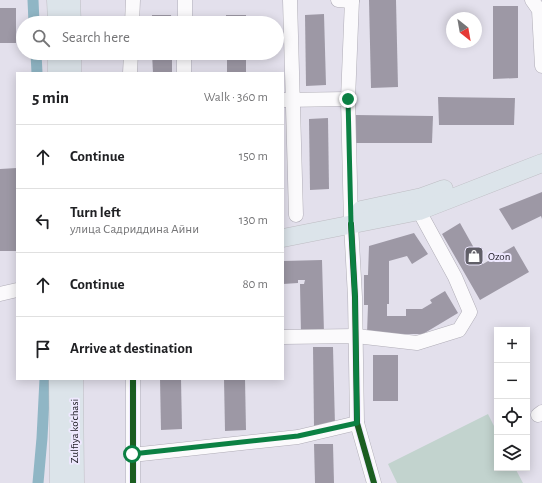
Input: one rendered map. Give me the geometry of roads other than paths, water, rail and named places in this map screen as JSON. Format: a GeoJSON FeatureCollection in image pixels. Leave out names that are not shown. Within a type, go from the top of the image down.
{"type":"FeatureCollection","features":[{"type":"Feature","properties":{"kind":"main road"},"geometry":{"type":"LineString","coordinates":[[56,0],[57,16]]}},
{"type":"Feature","properties":{"kind":"main road"},"geometry":{"type":"LineString","coordinates":[[71,0],[72,16]]}},
{"type":"Feature","properties":{"kind":"main road"},"geometry":{"type":"LineString","coordinates":[[57,60],[57,72]]}},
{"type":"Feature","properties":{"kind":"main road"},"geometry":{"type":"LineString","coordinates":[[72,60],[72,72]]}},
{"type":"Feature","properties":{"kind":"main road"},"geometry":{"type":"LineString","coordinates":[[290,221],[422,197],[542,151]]}},
{"type":"Feature","properties":{"kind":"main road"},"geometry":{"type":"LineString","coordinates":[[284,238],[419,211],[542,163]]}},
{"type":"Feature","properties":{"kind":"main road","name":"Zulfiya ko'chasi"},"geometry":{"type":"LineString","coordinates":[[58,380],[59,483]]}},
{"type":"Feature","properties":{"kind":"main road","name":"Zulfiya ko'chasi"},"geometry":{"type":"LineString","coordinates":[[74,380],[75,483]]}},
{"type":"Feature","properties":{"kind":"street"},"geometry":{"type":"LineString","coordinates":[[132,16],[133,0]]}},
{"type":"Feature","properties":{"kind":"street"},"geometry":{"type":"LineString","coordinates":[[185,0],[185,16]]}},
{"type":"Feature","properties":{"kind":"street"},"geometry":{"type":"LineString","coordinates":[[290,0],[288,100],[290,221]]}},
{"type":"Feature","properties":{"kind":"street"},"geometry":{"type":"LineString","coordinates":[[338,0],[352,1],[348,99],[351,224],[356,336],[357,423],[374,483]]}},
{"type":"Feature","properties":{"kind":"street"},"geometry":{"type":"LineString","coordinates":[[532,0],[539,10],[542,66]]}},
{"type":"Feature","properties":{"kind":"street"},"geometry":{"type":"LineString","coordinates":[[130,72],[131,60]]}},
{"type":"Feature","properties":{"kind":"street"},"geometry":{"type":"LineString","coordinates":[[184,60],[184,72]]}},
{"type":"Feature","properties":{"kind":"street"},"geometry":{"type":"LineString","coordinates":[[288,100],[348,99]]}},
{"type":"Feature","properties":{"kind":"street"},"geometry":{"type":"LineString","coordinates":[[284,337],[356,336],[417,343],[459,330],[470,312],[455,277],[419,211]]}},
{"type":"Feature","properties":{"kind":"street"},"geometry":{"type":"LineString","coordinates":[[0,294],[16,290]]}},
{"type":"Feature","properties":{"kind":"street"},"geometry":{"type":"LineString","coordinates":[[133,380],[133,483]]}},
{"type":"Feature","properties":{"kind":"street"},"geometry":{"type":"LineString","coordinates":[[132,454],[298,436],[357,423]]}},
{"type":"Feature","properties":{"kind":"waterway"},"geometry":{"type":"LineString","coordinates":[[33,0],[34,16]]}},
{"type":"Feature","properties":{"kind":"waterway"},"geometry":{"type":"LineString","coordinates":[[36,60],[37,72]]}},
{"type":"Feature","properties":{"kind":"waterway"},"geometry":{"type":"LineString","coordinates":[[38,483],[45,380]]}},
{"type":"Feature","properties":{"kind":"place","name":"Ozon"},"geometry":{"type":"Point","coordinates":[474,256]}}]}
